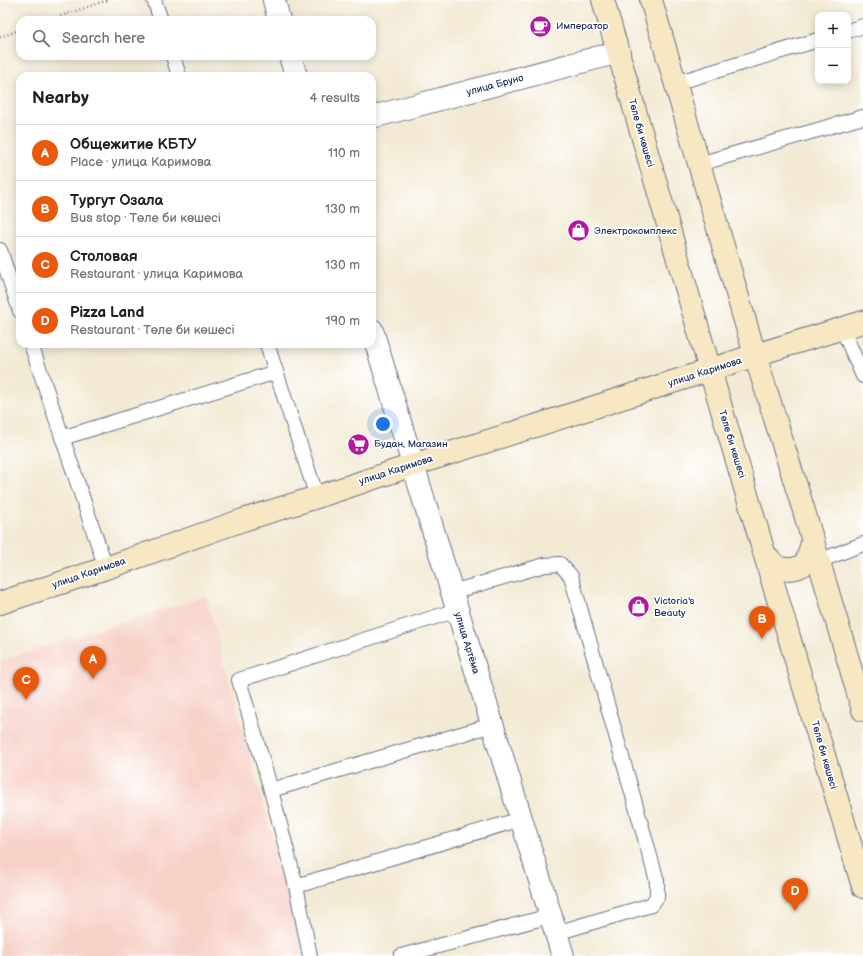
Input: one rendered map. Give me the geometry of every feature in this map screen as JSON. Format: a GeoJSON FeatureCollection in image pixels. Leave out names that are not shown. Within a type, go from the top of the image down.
{"type":"FeatureCollection","features":[{"type":"Feature","properties":{"kind":"main road","name":"Төле би көшесі"},"geometry":{"type":"LineString","coordinates":[[603,0],[710,370],[863,887]]}},
{"type":"Feature","properties":{"kind":"main road"},"geometry":{"type":"LineString","coordinates":[[651,0],[863,710]]}},
{"type":"Feature","properties":{"kind":"main road","name":"улица Каримова"},"geometry":{"type":"LineString","coordinates":[[0,603],[243,520],[863,322]]}},
{"type":"Feature","properties":{"kind":"main road"},"geometry":{"type":"LineString","coordinates":[[766,556],[777,566],[785,568],[799,568],[806,563],[816,550]]}},
{"type":"Feature","properties":{"kind":"street"},"geometry":{"type":"LineString","coordinates":[[274,0],[278,16]]}},
{"type":"Feature","properties":{"kind":"street","name":"улица Бруно"},"geometry":{"type":"LineString","coordinates":[[376,116],[619,52]]}},
{"type":"Feature","properties":{"kind":"street"},"geometry":{"type":"LineString","coordinates":[[291,60],[295,72]]}},
{"type":"Feature","properties":{"kind":"street","name":"улица Артёма"},"geometry":{"type":"LineString","coordinates":[[376,343],[562,956]]}},
{"type":"Feature","properties":{"kind":"lane"},"geometry":{"type":"LineString","coordinates":[[154,0],[160,16]]}},
{"type":"Feature","properties":{"kind":"lane"},"geometry":{"type":"LineString","coordinates":[[851,29],[863,26]]}},
{"type":"Feature","properties":{"kind":"lane"},"geometry":{"type":"LineString","coordinates":[[676,83],[815,41]]}},
{"type":"Feature","properties":{"kind":"lane"},"geometry":{"type":"LineString","coordinates":[[173,60],[178,72]]}},
{"type":"Feature","properties":{"kind":"lane"},"geometry":{"type":"LineString","coordinates":[[699,164],[863,117]]}},
{"type":"Feature","properties":{"kind":"lane"},"geometry":{"type":"LineString","coordinates":[[0,250],[15,279]]}},
{"type":"Feature","properties":{"kind":"lane"},"geometry":{"type":"LineString","coordinates":[[842,328],[863,376]]}},
{"type":"Feature","properties":{"kind":"lane"},"geometry":{"type":"LineString","coordinates":[[32,348],[106,568]]}},
{"type":"Feature","properties":{"kind":"lane"},"geometry":{"type":"LineString","coordinates":[[268,348],[317,497]]}},
{"type":"Feature","properties":{"kind":"lane"},"geometry":{"type":"LineString","coordinates":[[62,438],[276,372]]}},
{"type":"Feature","properties":{"kind":"lane"},"geometry":{"type":"LineString","coordinates":[[816,550],[863,544]]}},
{"type":"Feature","properties":{"kind":"lane"},"geometry":{"type":"LineString","coordinates":[[310,956],[296,886],[271,790],[239,680],[454,601],[545,565],[560,564],[571,576],[657,881],[657,897],[651,905],[401,956]]}},
{"type":"Feature","properties":{"kind":"lane"},"geometry":{"type":"LineString","coordinates":[[271,790],[492,725]]}},
{"type":"Feature","properties":{"kind":"lane"},"geometry":{"type":"LineString","coordinates":[[296,886],[521,819]]}},
{"type":"Feature","properties":{"kind":"path"},"geometry":{"type":"LineString","coordinates":[[61,16],[108,0]]}},
{"type":"Feature","properties":{"kind":"path"},"geometry":{"type":"LineString","coordinates":[[0,37],[16,31]]}},
{"type":"Feature","properties":{"kind":"shaded area"},"geometry":{"type":"Polygon","coordinates":[[[206,596],[305,956],[0,956],[0,661],[206,596]]]}},
{"type":"Feature","properties":{"kind":"place","name":"Император"},"geometry":{"type":"Point","coordinates":[540,26]}},
{"type":"Feature","properties":{"kind":"place","name":"Электрокомплекс"},"geometry":{"type":"Point","coordinates":[579,231]}},
{"type":"Feature","properties":{"kind":"place","name":"Будан, Магазин"},"geometry":{"type":"Point","coordinates":[358,444]}},
{"type":"Feature","properties":{"kind":"place","name":"Victoria's Beauty"},"geometry":{"type":"Point","coordinates":[638,607]}},
{"type":"Feature","properties":{"kind":"place","name":"Тургут Озала"},"geometry":{"type":"Point","coordinates":[762,639]}},
{"type":"Feature","properties":{"kind":"place","name":"Общежитие КБТУ"},"geometry":{"type":"Point","coordinates":[93,679]}},
{"type":"Feature","properties":{"kind":"place","name":"Столовая"},"geometry":{"type":"Point","coordinates":[26,700]}},
{"type":"Feature","properties":{"kind":"place","name":"Pizza Land"},"geometry":{"type":"Point","coordinates":[795,911]}}]}
